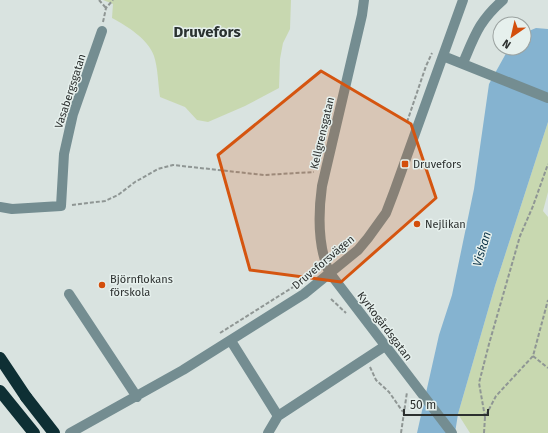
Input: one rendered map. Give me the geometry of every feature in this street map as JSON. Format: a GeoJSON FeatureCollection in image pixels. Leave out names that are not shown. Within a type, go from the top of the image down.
{"type":"FeatureCollection","features":[{"type":"Feature","properties":{"kind":"highway"},"geometry":{"type":"LineString","coordinates":[[0,358],[26,397]]}},
{"type":"Feature","properties":{"kind":"highway"},"geometry":{"type":"LineString","coordinates":[[0,367],[54,433]]}},
{"type":"Feature","properties":{"kind":"highway"},"geometry":{"type":"LineString","coordinates":[[0,391],[34,433]]}},
{"type":"Feature","properties":{"kind":"highway"},"geometry":{"type":"LineString","coordinates":[[0,395],[18,413]]}},
{"type":"Feature","properties":{"kind":"street","name":"Kellgrensgatan"},"geometry":{"type":"LineString","coordinates":[[329,272],[325,262],[319,213],[326,170],[364,0]]}},
{"type":"Feature","properties":{"kind":"street","name":"Druveforsvägen"},"geometry":{"type":"LineString","coordinates":[[70,433],[231,341],[304,294],[329,272],[358,250],[386,213],[463,0]]}},
{"type":"Feature","properties":{"kind":"street"},"geometry":{"type":"LineString","coordinates":[[463,63],[480,24],[488,13],[503,0]]}},
{"type":"Feature","properties":{"kind":"street","name":"Vasabergsgatan"},"geometry":{"type":"LineString","coordinates":[[61,206],[64,154],[73,114],[102,31]]}},
{"type":"Feature","properties":{"kind":"street"},"geometry":{"type":"LineString","coordinates":[[443,56],[487,72],[548,98]]}},
{"type":"Feature","properties":{"kind":"street"},"geometry":{"type":"LineString","coordinates":[[0,207],[12,209],[61,206]]}},
{"type":"Feature","properties":{"kind":"street","name":"Kyrkogårdsgatan"},"geometry":{"type":"LineString","coordinates":[[329,272],[452,433]]}},
{"type":"Feature","properties":{"kind":"street"},"geometry":{"type":"LineString","coordinates":[[69,294],[137,396]]}},
{"type":"Feature","properties":{"kind":"street"},"geometry":{"type":"LineString","coordinates":[[231,341],[278,416]]}},
{"type":"Feature","properties":{"kind":"street"},"geometry":{"type":"LineString","coordinates":[[268,433],[278,416],[385,346]]}},
{"type":"Feature","properties":{"kind":"path"},"geometry":{"type":"LineString","coordinates":[[99,0],[106,8]]}},
{"type":"Feature","properties":{"kind":"path"},"geometry":{"type":"LineString","coordinates":[[102,31],[106,8],[113,0]]}},
{"type":"Feature","properties":{"kind":"path"},"geometry":{"type":"LineString","coordinates":[[406,124],[429,57],[435,50]]}},
{"type":"Feature","properties":{"kind":"path"},"geometry":{"type":"LineString","coordinates":[[484,433],[485,417],[479,383],[520,236],[534,206],[548,164]]}},
{"type":"Feature","properties":{"kind":"path"},"geometry":{"type":"LineString","coordinates":[[61,206],[105,201],[118,195],[135,182],[158,169],[173,165],[264,175],[326,170]]}},
{"type":"Feature","properties":{"kind":"path"},"geometry":{"type":"LineString","coordinates":[[215,336],[298,284],[355,236]]}},
{"type":"Feature","properties":{"kind":"path"},"geometry":{"type":"LineString","coordinates":[[485,417],[496,396],[533,356],[548,300]]}},
{"type":"Feature","properties":{"kind":"path"},"geometry":{"type":"LineString","coordinates":[[533,356],[548,368]]}},
{"type":"Feature","properties":{"kind":"path"},"geometry":{"type":"LineString","coordinates":[[369,365],[376,380],[389,392],[403,412]]}},
{"type":"Feature","properties":{"kind":"path"},"geometry":{"type":"LineString","coordinates":[[401,433],[403,412],[407,392],[409,390]]}},
{"type":"Feature","properties":{"kind":"highlighted area"},"geometry":{"type":"Polygon","coordinates":[[[321,71],[411,124],[436,198],[341,282],[250,270],[218,155],[321,71]]]}},
{"type":"Feature","properties":{"kind":"green space"},"geometry":{"type":"Polygon","coordinates":[[[103,0],[291,0],[290,29],[283,43],[280,59],[279,88],[245,106],[208,122],[197,120],[185,107],[160,97],[156,66],[151,50],[136,34],[112,18],[113,4],[103,0]]]}},
{"type":"Feature","properties":{"kind":"green space"},"geometry":{"type":"Polygon","coordinates":[[[548,122],[548,192],[543,211],[548,217],[548,433],[470,433],[458,414],[495,286],[548,122]]]}},
{"type":"Feature","properties":{"kind":"water","name":"Viskan"},"geometry":{"type":"Polygon","coordinates":[[[536,28],[548,29],[548,122],[495,286],[458,414],[455,433],[417,433],[439,335],[452,295],[474,189],[489,84],[505,56],[532,56],[532,30],[536,28]]]}},
{"type":"Feature","properties":{"kind":"place","name":"Druvefors"},"geometry":{"type":"Point","coordinates":[405,164]}},
{"type":"Feature","properties":{"kind":"place","name":"Nejlikan"},"geometry":{"type":"Point","coordinates":[417,224]}},
{"type":"Feature","properties":{"kind":"place","name":"Björnflokans förskola"},"geometry":{"type":"Point","coordinates":[102,285]}},
{"type":"Feature","properties":{"kind":"district","name":"Druvefors"},"geometry":{"type":"Point","coordinates":[207,32]}}]}
